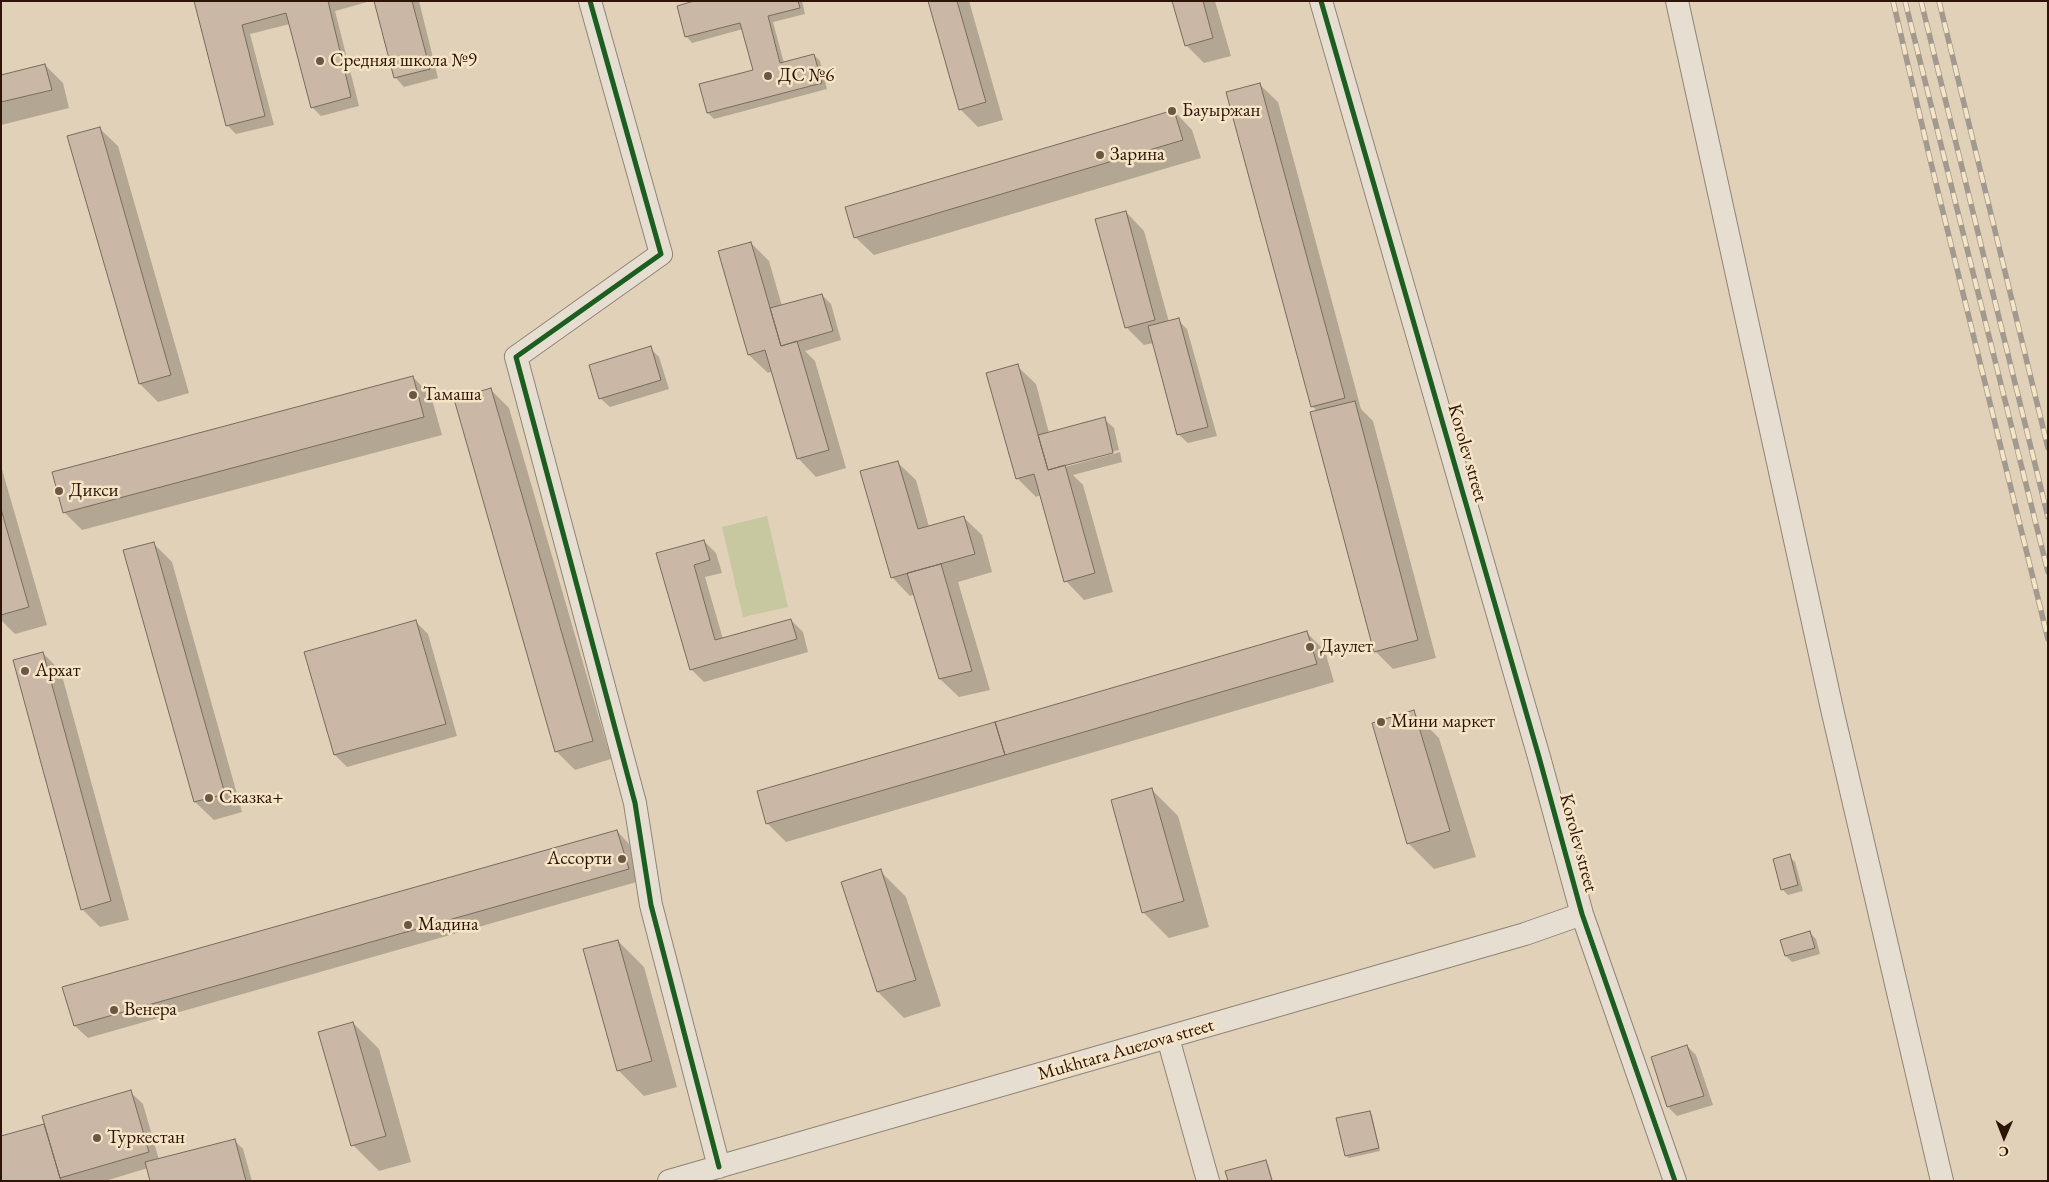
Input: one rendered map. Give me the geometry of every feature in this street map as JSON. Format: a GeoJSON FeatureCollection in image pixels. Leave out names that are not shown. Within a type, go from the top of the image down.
{"type":"FeatureCollection","features":[{"type":"Feature","properties":{"kind":"street"},"geometry":{"type":"LineString","coordinates":[[590,1],[661,254],[516,357],[635,803],[650,905],[719,1167]]}},
{"type":"Feature","properties":{"kind":"street","name":"Korolev street"},"geometry":{"type":"LineString","coordinates":[[1321,1],[1537,748],[1582,914],[1675,1181]]}},
{"type":"Feature","properties":{"kind":"street"},"geometry":{"type":"LineString","coordinates":[[1676,1],[1835,719],[1942,1181]]}},
{"type":"Feature","properties":{"kind":"street","name":"Mukhtara Auezova street"},"geometry":{"type":"LineString","coordinates":[[669,1181],[1525,934],[1582,914]]}},
{"type":"Feature","properties":{"kind":"street"},"geometry":{"type":"LineString","coordinates":[[1168,1038],[1208,1181]]}},
{"type":"Feature","properties":{"kind":"green space"},"geometry":{"type":"Polygon","coordinates":[[[767,516],[788,607],[743,617],[722,527],[767,516]]]}},
{"type":"Feature","properties":{"kind":"building","name":"Средняя школа №9"},"geometry":{"type":"Polygon","coordinates":[[[194,1],[328,1],[351,97],[311,108],[286,13],[242,25],[265,116],[226,126],[194,1]]]}},
{"type":"Feature","properties":{"kind":"building","name":"Средняя школа №9"},"geometry":{"type":"Polygon","coordinates":[[[374,1],[412,1],[430,69],[394,78],[374,1]]]}},
{"type":"Feature","properties":{"kind":"building"},"geometry":{"type":"Polygon","coordinates":[[[694,1],[798,1],[800,8],[768,16],[780,63],[814,54],[822,83],[707,113],[699,84],[753,70],[740,23],[685,37],[677,6],[694,1]]]}},
{"type":"Feature","properties":{"kind":"building"},"geometry":{"type":"Polygon","coordinates":[[[928,1],[957,1],[986,102],[959,110],[928,1]]]}},
{"type":"Feature","properties":{"kind":"building"},"geometry":{"type":"Polygon","coordinates":[[[1172,1],[1203,1],[1213,38],[1185,46],[1172,1]]]}},
{"type":"Feature","properties":{"kind":"building"},"geometry":{"type":"Polygon","coordinates":[[[45,64],[52,90],[1,102],[1,75],[45,64]]]}},
{"type":"Feature","properties":{"kind":"building"},"geometry":{"type":"Polygon","coordinates":[[[1260,83],[1345,398],[1311,407],[1226,92],[1260,83]]]}},
{"type":"Feature","properties":{"kind":"building"},"geometry":{"type":"Polygon","coordinates":[[[1174,110],[1183,140],[854,238],[845,207],[1174,110]]]}},
{"type":"Feature","properties":{"kind":"building"},"geometry":{"type":"Polygon","coordinates":[[[100,127],[171,375],[139,384],[67,136],[100,127]]]}},
{"type":"Feature","properties":{"kind":"building"},"geometry":{"type":"Polygon","coordinates":[[[1126,211],[1155,320],[1125,328],[1095,219],[1126,211]]]}},
{"type":"Feature","properties":{"kind":"building"},"geometry":{"type":"Polygon","coordinates":[[[751,242],[781,346],[797,341],[829,450],[797,459],[765,350],[748,355],[718,251],[751,242]]]}},
{"type":"Feature","properties":{"kind":"building"},"geometry":{"type":"Polygon","coordinates":[[[822,294],[833,331],[781,346],[770,308],[822,294]]]}},
{"type":"Feature","properties":{"kind":"building"},"geometry":{"type":"Polygon","coordinates":[[[1179,318],[1208,427],[1177,435],[1148,326],[1179,318]]]}},
{"type":"Feature","properties":{"kind":"building"},"geometry":{"type":"Polygon","coordinates":[[[651,346],[661,380],[599,399],[589,365],[651,346]]]}},
{"type":"Feature","properties":{"kind":"building"},"geometry":{"type":"Polygon","coordinates":[[[1018,364],[1048,470],[1065,465],[1095,573],[1064,582],[1034,474],[1016,479],[986,373],[1018,364]]]}},
{"type":"Feature","properties":{"kind":"building"},"geometry":{"type":"Polygon","coordinates":[[[413,376],[424,417],[63,513],[52,472],[413,376]]]}},
{"type":"Feature","properties":{"kind":"building"},"geometry":{"type":"Polygon","coordinates":[[[491,388],[593,741],[555,752],[454,399],[491,388]]]}},
{"type":"Feature","properties":{"kind":"building"},"geometry":{"type":"Polygon","coordinates":[[[1355,401],[1418,640],[1374,652],[1310,412],[1355,401]]]}},
{"type":"Feature","properties":{"kind":"building"},"geometry":{"type":"Polygon","coordinates":[[[1105,417],[1113,453],[1048,470],[1038,435],[1105,417]]]}},
{"type":"Feature","properties":{"kind":"building"},"geometry":{"type":"Polygon","coordinates":[[[898,461],[918,529],[964,516],[975,554],[891,578],[860,471],[898,461]]]}},
{"type":"Feature","properties":{"kind":"building"},"geometry":{"type":"Polygon","coordinates":[[[1,509],[29,607],[1,615],[1,509]]]}},
{"type":"Feature","properties":{"kind":"building"},"geometry":{"type":"Polygon","coordinates":[[[704,540],[710,560],[694,565],[715,640],[791,619],[797,639],[690,670],[656,553],[704,540]]]}},
{"type":"Feature","properties":{"kind":"building"},"geometry":{"type":"Polygon","coordinates":[[[154,542],[225,794],[194,802],[123,550],[154,542]]]}},
{"type":"Feature","properties":{"kind":"building"},"geometry":{"type":"Polygon","coordinates":[[[941,564],[972,671],[939,679],[907,573],[941,564]]]}},
{"type":"Feature","properties":{"kind":"building"},"geometry":{"type":"Polygon","coordinates":[[[416,620],[446,724],[334,755],[304,652],[416,620]]]}},
{"type":"Feature","properties":{"kind":"building"},"geometry":{"type":"Polygon","coordinates":[[[1307,631],[1317,664],[1005,755],[995,722],[1307,631]]]}},
{"type":"Feature","properties":{"kind":"building"},"geometry":{"type":"Polygon","coordinates":[[[43,652],[111,901],[81,910],[13,660],[43,652]]]}},
{"type":"Feature","properties":{"kind":"building"},"geometry":{"type":"Polygon","coordinates":[[[1414,710],[1450,831],[1407,844],[1372,723],[1414,710]]]}},
{"type":"Feature","properties":{"kind":"building"},"geometry":{"type":"Polygon","coordinates":[[[995,722],[1005,755],[766,824],[757,791],[995,722]]]}},
{"type":"Feature","properties":{"kind":"building"},"geometry":{"type":"Polygon","coordinates":[[[1152,788],[1184,901],[1142,913],[1111,800],[1152,788]]]}},
{"type":"Feature","properties":{"kind":"building"},"geometry":{"type":"Polygon","coordinates":[[[617,830],[629,869],[74,1026],[62,987],[617,830]]]}},
{"type":"Feature","properties":{"kind":"building"},"geometry":{"type":"Polygon","coordinates":[[[1790,854],[1798,885],[1781,890],[1773,859],[1790,854]]]}},
{"type":"Feature","properties":{"kind":"building"},"geometry":{"type":"Polygon","coordinates":[[[881,869],[916,980],[877,992],[841,882],[881,869]]]}},
{"type":"Feature","properties":{"kind":"building"},"geometry":{"type":"Polygon","coordinates":[[[1810,931],[1815,948],[1785,956],[1780,940],[1810,931]]]}},
{"type":"Feature","properties":{"kind":"building"},"geometry":{"type":"Polygon","coordinates":[[[618,940],[652,1061],[617,1071],[583,949],[618,940]]]}},
{"type":"Feature","properties":{"kind":"building"},"geometry":{"type":"Polygon","coordinates":[[[353,1022],[386,1136],[351,1146],[318,1032],[353,1022]]]}},
{"type":"Feature","properties":{"kind":"building"},"geometry":{"type":"Polygon","coordinates":[[[1687,1045],[1704,1096],[1667,1107],[1651,1057],[1687,1045]]]}},
{"type":"Feature","properties":{"kind":"building","name":"Туркестан"},"geometry":{"type":"Polygon","coordinates":[[[131,1090],[149,1152],[60,1178],[42,1116],[131,1090]]]}},
{"type":"Feature","properties":{"kind":"building"},"geometry":{"type":"Polygon","coordinates":[[[1370,1111],[1379,1148],[1345,1156],[1336,1118],[1370,1111]]]}},
{"type":"Feature","properties":{"kind":"building"},"geometry":{"type":"Polygon","coordinates":[[[44,1124],[61,1181],[1,1181],[1,1136],[44,1124]]]}},
{"type":"Feature","properties":{"kind":"building"},"geometry":{"type":"Polygon","coordinates":[[[235,1139],[246,1181],[150,1181],[145,1162],[235,1139]]]}},
{"type":"Feature","properties":{"kind":"building"},"geometry":{"type":"Polygon","coordinates":[[[1266,1160],[1272,1181],[1228,1181],[1225,1171],[1266,1160]]]}},
{"type":"Feature","properties":{"kind":"railway"},"geometry":{"type":"LineString","coordinates":[[1893,1],[2048,639]]}},
{"type":"Feature","properties":{"kind":"railway"},"geometry":{"type":"LineString","coordinates":[[1905,1],[2048,572]]}},
{"type":"Feature","properties":{"kind":"railway"},"geometry":{"type":"LineString","coordinates":[[1921,1],[2048,517]]}},
{"type":"Feature","properties":{"kind":"railway"},"geometry":{"type":"LineString","coordinates":[[1939,1],[2048,448]]}},
{"type":"Feature","properties":{"kind":"cycle path"},"geometry":{"type":"LineString","coordinates":[[590,1],[661,254],[516,357],[635,803],[651,905],[719,1167]]}},
{"type":"Feature","properties":{"kind":"cycle path"},"geometry":{"type":"LineString","coordinates":[[1321,1],[1539,757],[1582,914],[1675,1181]]}},
{"type":"Feature","properties":{"kind":"place","name":"Средняя школа №9"},"geometry":{"type":"Point","coordinates":[320,61]}},
{"type":"Feature","properties":{"kind":"place","name":"ДС №6"},"geometry":{"type":"Point","coordinates":[768,76]}},
{"type":"Feature","properties":{"kind":"place","name":"Бауыржан"},"geometry":{"type":"Point","coordinates":[1172,111]}},
{"type":"Feature","properties":{"kind":"place","name":"Зарина"},"geometry":{"type":"Point","coordinates":[1100,155]}},
{"type":"Feature","properties":{"kind":"place","name":"Тамаша"},"geometry":{"type":"Point","coordinates":[413,395]}},
{"type":"Feature","properties":{"kind":"place","name":"Дикси"},"geometry":{"type":"Point","coordinates":[59,491]}},
{"type":"Feature","properties":{"kind":"place","name":"Даулет"},"geometry":{"type":"Point","coordinates":[1310,647]}},
{"type":"Feature","properties":{"kind":"place","name":"Архат"},"geometry":{"type":"Point","coordinates":[25,671]}},
{"type":"Feature","properties":{"kind":"place","name":"Мини маркет"},"geometry":{"type":"Point","coordinates":[1381,722]}},
{"type":"Feature","properties":{"kind":"place","name":"Сказка+"},"geometry":{"type":"Point","coordinates":[209,798]}},
{"type":"Feature","properties":{"kind":"place","name":"Ассорти"},"geometry":{"type":"Point","coordinates":[622,859]}},
{"type":"Feature","properties":{"kind":"place","name":"Мадина"},"geometry":{"type":"Point","coordinates":[408,925]}},
{"type":"Feature","properties":{"kind":"place","name":"Венера"},"geometry":{"type":"Point","coordinates":[114,1010]}},
{"type":"Feature","properties":{"kind":"place","name":"Туркестан"},"geometry":{"type":"Point","coordinates":[97,1138]}}]}
